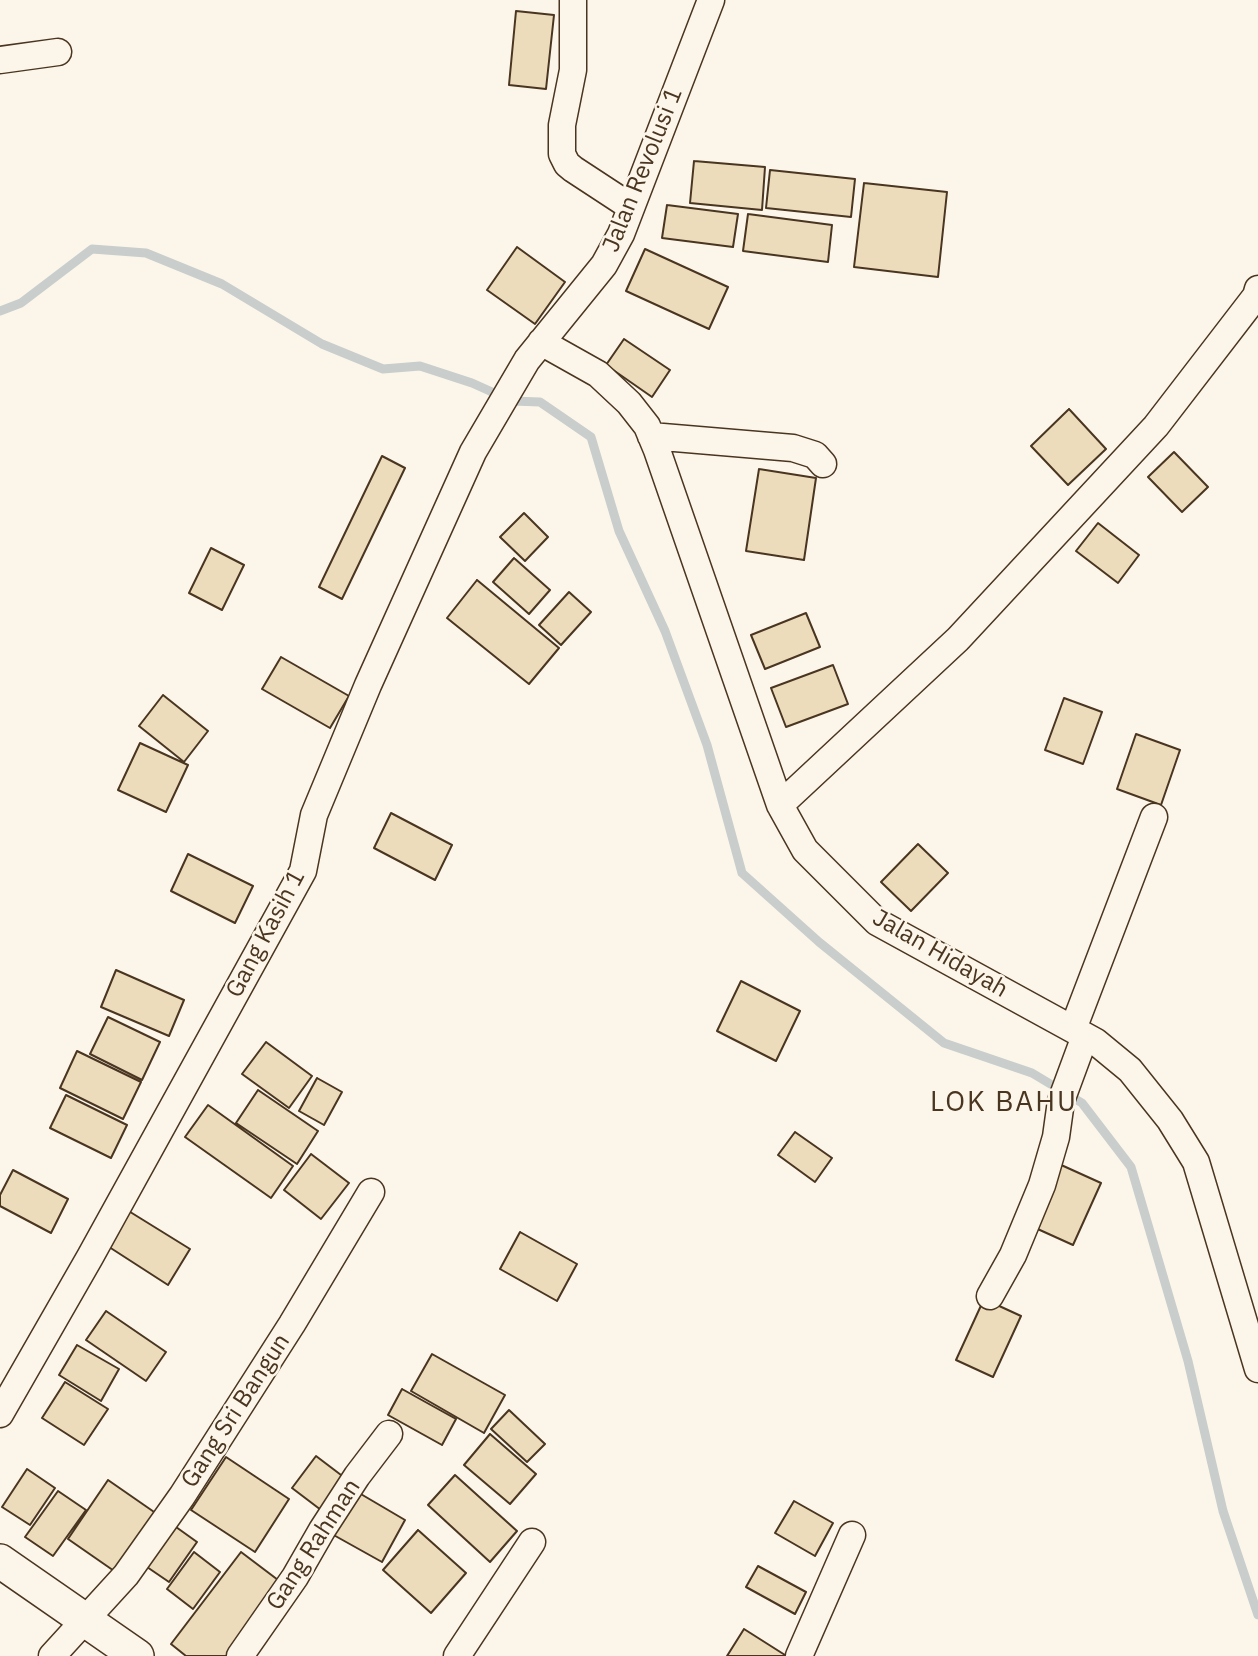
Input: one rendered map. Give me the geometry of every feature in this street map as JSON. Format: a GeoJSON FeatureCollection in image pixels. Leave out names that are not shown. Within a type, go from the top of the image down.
{"type":"FeatureCollection","features":[{"type":"Feature","properties":{"kind":"street"},"geometry":{"type":"LineString","coordinates":[[573,0],[573,70],[562,125],[562,154],[573,169],[631,207]]}},
{"type":"Feature","properties":{"kind":"street","name":"Jalan Revolusi 1"},"geometry":{"type":"LineString","coordinates":[[534,351],[604,265],[621,234],[711,0]]}},
{"type":"Feature","properties":{"kind":"street"},"geometry":{"type":"LineString","coordinates":[[0,60],[58,52]]}},
{"type":"Feature","properties":{"kind":"street"},"geometry":{"type":"LineString","coordinates":[[780,805],[958,639],[1156,426],[1257,295]]}},
{"type":"Feature","properties":{"kind":"street","name":"Jalan Hidayah"},"geometry":{"type":"LineString","coordinates":[[534,351],[597,374],[639,414],[651,436],[780,805],[805,850],[877,922],[1079,1032],[1130,1070],[1170,1120],[1196,1162],[1258,1369]]}},
{"type":"Feature","properties":{"kind":"street","name":"Gang Kasih 1"},"geometry":{"type":"LineString","coordinates":[[0,1414],[303,871],[314,815],[368,685],[473,452],[534,351]]}},
{"type":"Feature","properties":{"kind":"street"},"geometry":{"type":"LineString","coordinates":[[651,436],[793,448],[815,455],[823,464]]}},
{"type":"Feature","properties":{"kind":"street"},"geometry":{"type":"LineString","coordinates":[[990,1296],[1013,1255],[1042,1185],[1056,1137],[1061,1101],[1073,1071],[1079,1032],[1154,817]]}},
{"type":"Feature","properties":{"kind":"street","name":"Gang Sri Bangun"},"geometry":{"type":"LineString","coordinates":[[52,1656],[126,1575],[182,1496],[292,1324],[371,1192]]}},
{"type":"Feature","properties":{"kind":"street","name":"Gang Rahman"},"geometry":{"type":"LineString","coordinates":[[240,1656],[295,1577],[357,1476],[389,1434]]}},
{"type":"Feature","properties":{"kind":"street"},"geometry":{"type":"LineString","coordinates":[[799,1656],[852,1535]]}},
{"type":"Feature","properties":{"kind":"street"},"geometry":{"type":"LineString","coordinates":[[457,1656],[532,1542]]}},
{"type":"Feature","properties":{"kind":"street"},"geometry":{"type":"LineString","coordinates":[[0,1561],[137,1656]]}},
{"type":"Feature","properties":{"kind":"building"},"geometry":{"type":"Polygon","coordinates":[[[516,11],[554,15],[546,89],[509,85],[516,11]]]}},
{"type":"Feature","properties":{"kind":"building"},"geometry":{"type":"Polygon","coordinates":[[[694,161],[765,167],[762,210],[690,203],[694,161]]]}},
{"type":"Feature","properties":{"kind":"building"},"geometry":{"type":"Polygon","coordinates":[[[770,170],[855,179],[851,217],[766,208],[770,170]]]}},
{"type":"Feature","properties":{"kind":"building"},"geometry":{"type":"Polygon","coordinates":[[[864,183],[947,192],[938,277],[854,267],[864,183]]]}},
{"type":"Feature","properties":{"kind":"building"},"geometry":{"type":"Polygon","coordinates":[[[667,205],[738,214],[733,247],[662,238],[667,205]]]}},
{"type":"Feature","properties":{"kind":"building"},"geometry":{"type":"Polygon","coordinates":[[[748,214],[832,225],[828,262],[743,251],[748,214]]]}},
{"type":"Feature","properties":{"kind":"building"},"geometry":{"type":"Polygon","coordinates":[[[517,247],[565,282],[535,324],[487,290],[517,247]]]}},
{"type":"Feature","properties":{"kind":"building"},"geometry":{"type":"Polygon","coordinates":[[[645,249],[728,287],[709,329],[626,291],[645,249]]]}},
{"type":"Feature","properties":{"kind":"building"},"geometry":{"type":"Polygon","coordinates":[[[624,339],[670,370],[652,397],[606,365],[624,339]]]}},
{"type":"Feature","properties":{"kind":"building"},"geometry":{"type":"Polygon","coordinates":[[[1069,409],[1106,449],[1068,485],[1031,446],[1069,409]]]}},
{"type":"Feature","properties":{"kind":"building"},"geometry":{"type":"Polygon","coordinates":[[[1174,452],[1208,487],[1182,512],[1148,477],[1174,452]]]}},
{"type":"Feature","properties":{"kind":"building"},"geometry":{"type":"Polygon","coordinates":[[[382,456],[405,468],[342,599],[319,587],[382,456]]]}},
{"type":"Feature","properties":{"kind":"building"},"geometry":{"type":"Polygon","coordinates":[[[759,469],[816,478],[804,560],[746,551],[759,469]]]}},
{"type":"Feature","properties":{"kind":"building"},"geometry":{"type":"Polygon","coordinates":[[[524,513],[548,537],[525,561],[500,537],[524,513]]]}},
{"type":"Feature","properties":{"kind":"building"},"geometry":{"type":"Polygon","coordinates":[[[1098,523],[1139,555],[1118,583],[1076,551],[1098,523]]]}},
{"type":"Feature","properties":{"kind":"building"},"geometry":{"type":"Polygon","coordinates":[[[211,548],[244,565],[222,610],[189,593],[211,548]]]}},
{"type":"Feature","properties":{"kind":"building"},"geometry":{"type":"Polygon","coordinates":[[[514,558],[550,590],[529,614],[493,582],[514,558]]]}},
{"type":"Feature","properties":{"kind":"building"},"geometry":{"type":"Polygon","coordinates":[[[477,580],[559,648],[529,684],[447,618],[477,580]]]}},
{"type":"Feature","properties":{"kind":"building"},"geometry":{"type":"Polygon","coordinates":[[[569,592],[591,612],[561,645],[539,625],[569,592]]]}},
{"type":"Feature","properties":{"kind":"building"},"geometry":{"type":"Polygon","coordinates":[[[806,613],[820,647],[765,669],[751,635],[806,613]]]}},
{"type":"Feature","properties":{"kind":"building"},"geometry":{"type":"Polygon","coordinates":[[[281,657],[349,696],[330,728],[262,689],[281,657]]]}},
{"type":"Feature","properties":{"kind":"building"},"geometry":{"type":"Polygon","coordinates":[[[833,665],[848,704],[786,727],[771,688],[833,665]]]}},
{"type":"Feature","properties":{"kind":"building"},"geometry":{"type":"Polygon","coordinates":[[[163,695],[208,731],[184,762],[139,726],[163,695]]]}},
{"type":"Feature","properties":{"kind":"building"},"geometry":{"type":"Polygon","coordinates":[[[1064,698],[1102,712],[1083,764],[1045,750],[1064,698]]]}},
{"type":"Feature","properties":{"kind":"building"},"geometry":{"type":"Polygon","coordinates":[[[1136,734],[1180,750],[1161,805],[1117,789],[1136,734]]]}},
{"type":"Feature","properties":{"kind":"building"},"geometry":{"type":"Polygon","coordinates":[[[140,743],[188,765],[166,812],[118,790],[140,743]]]}},
{"type":"Feature","properties":{"kind":"building"},"geometry":{"type":"Polygon","coordinates":[[[391,813],[452,845],[435,880],[374,848],[391,813]]]}},
{"type":"Feature","properties":{"kind":"building"},"geometry":{"type":"Polygon","coordinates":[[[918,844],[948,873],[911,911],[881,882],[918,844]]]}},
{"type":"Feature","properties":{"kind":"building"},"geometry":{"type":"Polygon","coordinates":[[[188,854],[253,886],[235,923],[171,891],[188,854]]]}},
{"type":"Feature","properties":{"kind":"building"},"geometry":{"type":"Polygon","coordinates":[[[116,970],[184,1000],[169,1036],[101,1007],[116,970]]]}},
{"type":"Feature","properties":{"kind":"building"},"geometry":{"type":"Polygon","coordinates":[[[741,981],[800,1011],[776,1061],[717,1031],[741,981]]]}},
{"type":"Feature","properties":{"kind":"building"},"geometry":{"type":"Polygon","coordinates":[[[108,1017],[160,1042],[142,1080],[90,1054],[108,1017]]]}},
{"type":"Feature","properties":{"kind":"building"},"geometry":{"type":"Polygon","coordinates":[[[266,1042],[312,1076],[289,1108],[242,1074],[266,1042]]]}},
{"type":"Feature","properties":{"kind":"building"},"geometry":{"type":"Polygon","coordinates":[[[77,1051],[141,1082],[123,1119],[60,1088],[77,1051]]]}},
{"type":"Feature","properties":{"kind":"building"},"geometry":{"type":"Polygon","coordinates":[[[317,1078],[342,1092],[324,1125],[299,1111],[317,1078]]]}},
{"type":"Feature","properties":{"kind":"building"},"geometry":{"type":"Polygon","coordinates":[[[258,1090],[318,1131],[297,1164],[236,1123],[258,1090]]]}},
{"type":"Feature","properties":{"kind":"building"},"geometry":{"type":"Polygon","coordinates":[[[66,1095],[127,1125],[111,1158],[50,1128],[66,1095]]]}},
{"type":"Feature","properties":{"kind":"building"},"geometry":{"type":"Polygon","coordinates":[[[208,1105],[293,1166],[271,1198],[185,1137],[208,1105]]]}},
{"type":"Feature","properties":{"kind":"building"},"geometry":{"type":"Polygon","coordinates":[[[795,1132],[832,1158],[815,1182],[778,1155],[795,1132]]]}},
{"type":"Feature","properties":{"kind":"building"},"geometry":{"type":"Polygon","coordinates":[[[311,1154],[349,1183],[321,1219],[284,1190],[311,1154]]]}},
{"type":"Feature","properties":{"kind":"building"},"geometry":{"type":"Polygon","coordinates":[[[1059,1164],[1101,1183],[1073,1245],[1031,1226],[1059,1164]]]}},
{"type":"Feature","properties":{"kind":"building"},"geometry":{"type":"Polygon","coordinates":[[[13,1170],[68,1199],[51,1233],[0,1206],[0,1195],[13,1170]]]}},
{"type":"Feature","properties":{"kind":"building"},"geometry":{"type":"Polygon","coordinates":[[[127,1210],[190,1249],[168,1285],[106,1245],[127,1210]]]}},
{"type":"Feature","properties":{"kind":"building"},"geometry":{"type":"Polygon","coordinates":[[[520,1232],[577,1264],[557,1301],[500,1269],[520,1232]]]}},
{"type":"Feature","properties":{"kind":"building"},"geometry":{"type":"Polygon","coordinates":[[[984,1299],[1021,1316],[993,1377],[956,1360],[984,1299]]]}},
{"type":"Feature","properties":{"kind":"building"},"geometry":{"type":"Polygon","coordinates":[[[106,1311],[166,1352],[146,1381],[86,1340],[106,1311]]]}},
{"type":"Feature","properties":{"kind":"building"},"geometry":{"type":"Polygon","coordinates":[[[77,1345],[119,1369],[101,1401],[59,1375],[77,1345]]]}},
{"type":"Feature","properties":{"kind":"building"},"geometry":{"type":"Polygon","coordinates":[[[432,1354],[505,1395],[484,1433],[411,1391],[432,1354]]]}},
{"type":"Feature","properties":{"kind":"building"},"geometry":{"type":"Polygon","coordinates":[[[65,1382],[108,1409],[84,1445],[42,1418],[65,1382]]]}},
{"type":"Feature","properties":{"kind":"building"},"geometry":{"type":"Polygon","coordinates":[[[402,1389],[456,1419],[442,1445],[388,1415],[402,1389]]]}},
{"type":"Feature","properties":{"kind":"building"},"geometry":{"type":"Polygon","coordinates":[[[509,1410],[545,1444],[527,1462],[491,1429],[509,1410]]]}},
{"type":"Feature","properties":{"kind":"building"},"geometry":{"type":"Polygon","coordinates":[[[490,1434],[536,1474],[510,1504],[464,1465],[490,1434]]]}},
{"type":"Feature","properties":{"kind":"building"},"geometry":{"type":"Polygon","coordinates":[[[316,1456],[345,1478],[321,1510],[292,1488],[316,1456]]]}},
{"type":"Feature","properties":{"kind":"building"},"geometry":{"type":"Polygon","coordinates":[[[226,1457],[289,1499],[255,1552],[191,1510],[226,1457]]]}},
{"type":"Feature","properties":{"kind":"building"},"geometry":{"type":"Polygon","coordinates":[[[27,1469],[55,1488],[30,1525],[2,1507],[27,1469]]]}},
{"type":"Feature","properties":{"kind":"building"},"geometry":{"type":"Polygon","coordinates":[[[455,1475],[517,1531],[490,1562],[428,1505],[455,1475]]]}},
{"type":"Feature","properties":{"kind":"building"},"geometry":{"type":"Polygon","coordinates":[[[108,1480],[157,1514],[117,1573],[68,1539],[108,1480]]]}},
{"type":"Feature","properties":{"kind":"building"},"geometry":{"type":"Polygon","coordinates":[[[354,1490],[405,1520],[382,1562],[330,1533],[354,1490]]]}},
{"type":"Feature","properties":{"kind":"building"},"geometry":{"type":"Polygon","coordinates":[[[58,1491],[86,1510],[53,1556],[25,1537],[58,1491]]]}},
{"type":"Feature","properties":{"kind":"building"},"geometry":{"type":"Polygon","coordinates":[[[794,1501],[833,1523],[815,1556],[775,1533],[794,1501]]]}},
{"type":"Feature","properties":{"kind":"building"},"geometry":{"type":"Polygon","coordinates":[[[176,1527],[197,1542],[169,1582],[147,1567],[176,1527]]]}},
{"type":"Feature","properties":{"kind":"building"},"geometry":{"type":"Polygon","coordinates":[[[418,1530],[466,1573],[431,1613],[383,1570],[418,1530]]]}},
{"type":"Feature","properties":{"kind":"building"},"geometry":{"type":"Polygon","coordinates":[[[194,1552],[220,1572],[193,1609],[167,1589],[194,1552]]]}},
{"type":"Feature","properties":{"kind":"building"},"geometry":{"type":"Polygon","coordinates":[[[241,1552],[286,1586],[232,1656],[186,1656],[171,1644],[241,1552]]]}},
{"type":"Feature","properties":{"kind":"building"},"geometry":{"type":"Polygon","coordinates":[[[758,1566],[806,1592],[795,1614],[746,1587],[758,1566]]]}},
{"type":"Feature","properties":{"kind":"building"},"geometry":{"type":"Polygon","coordinates":[[[744,1629],[785,1655],[727,1656],[744,1629]]]}},
{"type":"Feature","properties":{"kind":"waterway"},"geometry":{"type":"LineString","coordinates":[[0,311],[21,303],[92,249],[146,253],[222,284],[322,344],[383,369],[420,366],[472,383],[512,401],[540,402],[591,437],[619,531],[665,631],[707,745],[742,873],[819,942],[944,1043],[1032,1073],[1082,1103],[1131,1167],[1188,1361],[1223,1511],[1258,1615]]}},
{"type":"Feature","properties":{"kind":"district","name":"LOK BAHU"},"geometry":{"type":"Point","coordinates":[1004,1103]}}]}
